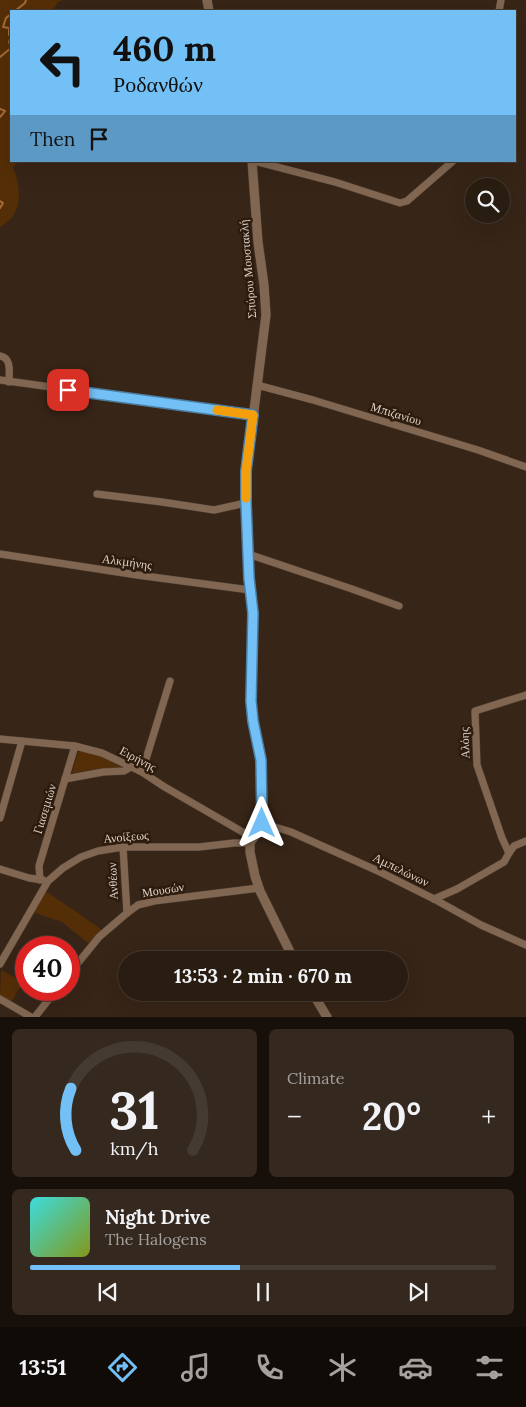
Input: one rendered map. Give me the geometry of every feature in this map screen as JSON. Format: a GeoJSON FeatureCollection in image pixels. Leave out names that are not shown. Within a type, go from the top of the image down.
{"type":"FeatureCollection","features":[{"type":"Feature","properties":{"kind":"street","name":"Σπύρου Μουστακλή"},"geometry":{"type":"LineString","coordinates":[[253,162],[258,242],[266,310],[264,339],[246,471],[246,503],[253,620],[251,701],[261,760],[262,823]]}},
{"type":"Feature","properties":{"kind":"street"},"geometry":{"type":"LineString","coordinates":[[257,162],[335,182],[400,203],[407,201],[452,162]]}},
{"type":"Feature","properties":{"kind":"street"},"geometry":{"type":"LineString","coordinates":[[0,356],[4,357],[9,365],[9,382]]}},
{"type":"Feature","properties":{"kind":"street"},"geometry":{"type":"LineString","coordinates":[[0,380],[253,415]]}},
{"type":"Feature","properties":{"kind":"street","name":"Μπιζανίου"},"geometry":{"type":"LineString","coordinates":[[257,385],[314,400],[478,450],[526,468]]}},
{"type":"Feature","properties":{"kind":"street"},"geometry":{"type":"LineString","coordinates":[[97,494],[214,510],[246,503]]}},
{"type":"Feature","properties":{"kind":"street","name":"Αλκμήνης"},"geometry":{"type":"LineString","coordinates":[[0,554],[250,590]]}},
{"type":"Feature","properties":{"kind":"street"},"geometry":{"type":"LineString","coordinates":[[248,554],[399,606]]}},
{"type":"Feature","properties":{"kind":"street"},"geometry":{"type":"LineString","coordinates":[[142,772],[170,681]]}},
{"type":"Feature","properties":{"kind":"street","name":"Αλόης"},"geometry":{"type":"LineString","coordinates":[[509,853],[477,765],[475,711],[526,695]]}},
{"type":"Feature","properties":{"kind":"street","name":"Ειρήνης"},"geometry":{"type":"LineString","coordinates":[[0,739],[76,746],[102,753],[142,772],[252,840]]}},
{"type":"Feature","properties":{"kind":"street"},"geometry":{"type":"LineString","coordinates":[[0,818],[22,741]]}},
{"type":"Feature","properties":{"kind":"street","name":"Γιασεμιών"},"geometry":{"type":"LineString","coordinates":[[40,880],[39,866],[76,746]]}},
{"type":"Feature","properties":{"kind":"street"},"geometry":{"type":"LineString","coordinates":[[65,779],[126,770],[131,767]]}},
{"type":"Feature","properties":{"kind":"street"},"geometry":{"type":"LineString","coordinates":[[262,823],[252,840],[250,852],[253,869],[259,888],[290,951]]}},
{"type":"Feature","properties":{"kind":"street","name":"Αμπελώνων"},"geometry":{"type":"LineString","coordinates":[[262,823],[291,832],[378,870],[481,925],[526,945]]}},
{"type":"Feature","properties":{"kind":"street","name":"Ανοίξεως"},"geometry":{"type":"LineString","coordinates":[[0,964],[48,881],[81,857],[98,851],[123,848],[199,847],[252,840]]}},
{"type":"Feature","properties":{"kind":"street"},"geometry":{"type":"LineString","coordinates":[[434,899],[457,889],[504,862],[514,846],[526,841]]}},
{"type":"Feature","properties":{"kind":"street","name":"Ανθέων"},"geometry":{"type":"LineString","coordinates":[[123,848],[127,913]]}},
{"type":"Feature","properties":{"kind":"street"},"geometry":{"type":"LineString","coordinates":[[0,869],[29,878],[48,881]]}},
{"type":"Feature","properties":{"kind":"street","name":"Μουσών"},"geometry":{"type":"LineString","coordinates":[[80,960],[95,942],[138,905],[154,900],[259,888]]}},
{"type":"Feature","properties":{"kind":"street"},"geometry":{"type":"LineString","coordinates":[[0,1000],[30,1017]]}},
{"type":"Feature","properties":{"kind":"street"},"geometry":{"type":"LineString","coordinates":[[36,1017],[47,1001]]}},
{"type":"Feature","properties":{"kind":"street"},"geometry":{"type":"LineString","coordinates":[[317,1001],[327,1017]]}},
{"type":"Feature","properties":{"kind":"shaded area"},"geometry":{"type":"Polygon","coordinates":[[[0,0],[64,0],[58,2],[53,10],[10,10],[10,162],[17,162],[13,167],[17,179],[19,199],[18,206],[12,217],[0,227],[0,0]]]}},
{"type":"Feature","properties":{"kind":"shaded area"},"geometry":{"type":"Polygon","coordinates":[[[83,750],[93,752],[123,768],[105,768],[72,773],[78,752],[83,750]]]}},
{"type":"Feature","properties":{"kind":"shaded area"},"geometry":{"type":"Polygon","coordinates":[[[45,891],[102,930],[88,943],[62,922],[33,912],[45,891]]]}},
{"type":"Feature","properties":{"kind":"shaded area"},"geometry":{"type":"Polygon","coordinates":[[[1,970],[15,978],[15,996],[11,1003],[0,996],[1,970]]]}},
{"type":"Feature","properties":{"kind":"waterway"},"geometry":{"type":"LineString","coordinates":[[16,10],[26,0]]}},
{"type":"Feature","properties":{"kind":"waterway"},"geometry":{"type":"LineString","coordinates":[[10,15],[6,18],[3,27],[9,28],[10,35]]}},
{"type":"Feature","properties":{"kind":"waterway"},"geometry":{"type":"LineString","coordinates":[[10,38],[10,44]]}},
{"type":"Feature","properties":{"kind":"waterway"},"geometry":{"type":"LineString","coordinates":[[0,57],[10,49]]}},
{"type":"Feature","properties":{"kind":"waterway"},"geometry":{"type":"LineString","coordinates":[[0,109],[5,111],[0,117]]}},
{"type":"Feature","properties":{"kind":"waterway"},"geometry":{"type":"LineString","coordinates":[[0,201],[3,203],[0,208]]}},
{"type":"Feature","properties":{"kind":"slow traffic"},"geometry":{"type":"LineString","coordinates":[[217,410],[253,415],[246,471],[246,498]]}},
{"type":"Feature","properties":{"kind":"route"},"geometry":{"type":"LineString","coordinates":[[68,390],[253,415],[246,471],[246,503],[249,578],[253,613],[251,701],[261,760],[262,823]]}}]}
